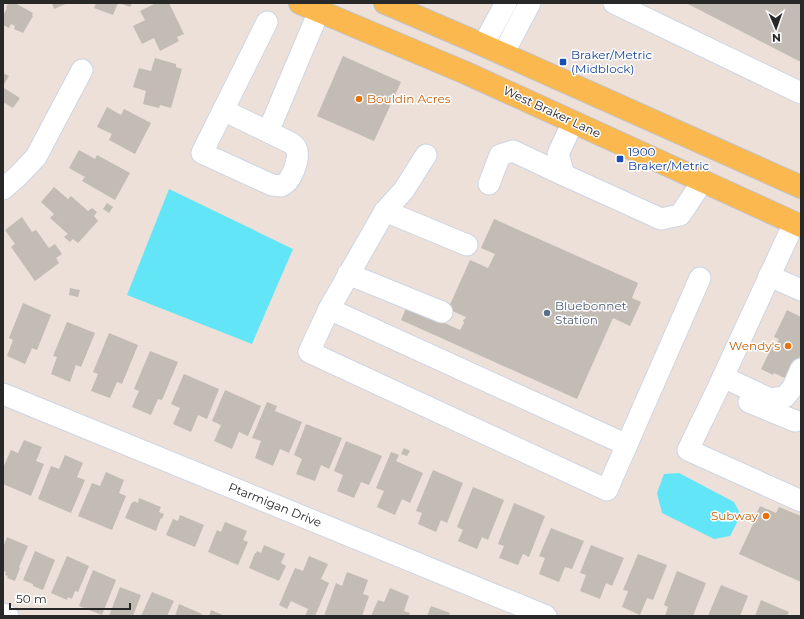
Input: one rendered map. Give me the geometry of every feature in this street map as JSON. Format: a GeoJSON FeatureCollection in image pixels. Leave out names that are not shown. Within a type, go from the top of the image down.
{"type":"FeatureCollection","features":[{"type":"Feature","properties":{"kind":"main road"},"geometry":{"type":"LineString","coordinates":[[385,3],[483,45],[801,187]]}},
{"type":"Feature","properties":{"kind":"main road","name":"West Braker Lane"},"geometry":{"type":"LineString","coordinates":[[310,7],[466,73],[703,181],[799,220]]}},
{"type":"Feature","properties":{"kind":"main road"},"geometry":{"type":"LineString","coordinates":[[466,73],[483,45]]}},
{"type":"Feature","properties":{"kind":"street"},"geometry":{"type":"LineString","coordinates":[[483,45],[506,3]]}},
{"type":"Feature","properties":{"kind":"street"},"geometry":{"type":"LineString","coordinates":[[503,54],[530,3]]}},
{"type":"Feature","properties":{"kind":"street"},"geometry":{"type":"LineString","coordinates":[[614,3],[801,93]]}},
{"type":"Feature","properties":{"kind":"street"},"geometry":{"type":"LineString","coordinates":[[268,132],[310,7]]}},
{"type":"Feature","properties":{"kind":"street"},"geometry":{"type":"LineString","coordinates":[[223,110],[291,143],[296,148],[298,158],[287,182],[280,186],[272,185],[202,153],[223,110],[267,22]]}},
{"type":"Feature","properties":{"kind":"street"},"geometry":{"type":"LineString","coordinates":[[3,189],[36,157],[82,70]]}},
{"type":"Feature","properties":{"kind":"street"},"geometry":{"type":"LineString","coordinates":[[564,175],[558,154],[573,122]]}},
{"type":"Feature","properties":{"kind":"street"},"geometry":{"type":"LineString","coordinates":[[489,184],[500,155],[513,151],[661,219],[680,215],[703,181]]}},
{"type":"Feature","properties":{"kind":"street"},"geometry":{"type":"LineString","coordinates":[[426,155],[404,190],[385,211],[329,309],[309,352],[608,490],[700,278]]}},
{"type":"Feature","properties":{"kind":"street"},"geometry":{"type":"LineString","coordinates":[[385,211],[467,245]]}},
{"type":"Feature","properties":{"kind":"street"},"geometry":{"type":"LineString","coordinates":[[799,220],[769,276],[688,450],[801,501]]}},
{"type":"Feature","properties":{"kind":"street"},"geometry":{"type":"LineString","coordinates":[[348,274],[442,312]]}},
{"type":"Feature","properties":{"kind":"street"},"geometry":{"type":"LineString","coordinates":[[769,276],[801,290]]}},
{"type":"Feature","properties":{"kind":"street"},"geometry":{"type":"LineString","coordinates":[[329,309],[627,445]]}},
{"type":"Feature","properties":{"kind":"street"},"geometry":{"type":"LineString","coordinates":[[720,383],[770,399],[785,397],[793,387],[801,369]]}},
{"type":"Feature","properties":{"kind":"street"},"geometry":{"type":"LineString","coordinates":[[720,383],[795,421]]}},
{"type":"Feature","properties":{"kind":"street","name":"Ptarmigan Drive"},"geometry":{"type":"LineString","coordinates":[[3,394],[546,616]]}},
{"type":"Feature","properties":{"kind":"street"},"geometry":{"type":"LineString","coordinates":[[3,614],[8,616]]}},
{"type":"Feature","properties":{"kind":"water"},"geometry":{"type":"Polygon","coordinates":[[[169,189],[293,249],[252,344],[127,295],[169,189]]]}},
{"type":"Feature","properties":{"kind":"water"},"geometry":{"type":"Polygon","coordinates":[[[679,473],[734,502],[741,515],[730,536],[714,539],[662,513],[657,493],[664,474],[679,473]]]}},
{"type":"Feature","properties":{"kind":"building"},"geometry":{"type":"Polygon","coordinates":[[[8,3],[15,3],[33,13],[33,16],[23,33],[14,29],[15,26],[11,24],[9,28],[3,25],[3,16],[8,3]]]}},
{"type":"Feature","properties":{"kind":"building"},"geometry":{"type":"Polygon","coordinates":[[[52,3],[68,3],[54,9],[52,3]]]}},
{"type":"Feature","properties":{"kind":"building"},"geometry":{"type":"Polygon","coordinates":[[[96,3],[118,3],[113,15],[94,8],[96,3]]]}},
{"type":"Feature","properties":{"kind":"building"},"geometry":{"type":"Polygon","coordinates":[[[119,3],[132,3],[130,7],[119,3]]]}},
{"type":"Feature","properties":{"kind":"building"},"geometry":{"type":"Polygon","coordinates":[[[156,3],[169,3],[184,34],[177,37],[179,41],[160,51],[154,38],[142,44],[133,26],[145,20],[140,11],[156,3]]]}},
{"type":"Feature","properties":{"kind":"building"},"geometry":{"type":"Polygon","coordinates":[[[686,3],[801,3],[801,62],[791,57],[686,3]]]}},
{"type":"Feature","properties":{"kind":"building","name":"Bouldin Acres"},"geometry":{"type":"Polygon","coordinates":[[[343,56],[401,82],[374,141],[317,116],[343,56]]]}},
{"type":"Feature","properties":{"kind":"building"},"geometry":{"type":"Polygon","coordinates":[[[155,58],[176,64],[176,67],[182,69],[171,108],[160,105],[159,108],[143,104],[146,91],[133,87],[139,68],[151,71],[155,58]]]}},
{"type":"Feature","properties":{"kind":"building"},"geometry":{"type":"Polygon","coordinates":[[[3,73],[9,76],[3,86],[3,73]]]}},
{"type":"Feature","properties":{"kind":"building"},"geometry":{"type":"Polygon","coordinates":[[[4,88],[20,98],[13,108],[3,102],[4,88]]]}},
{"type":"Feature","properties":{"kind":"building"},"geometry":{"type":"Polygon","coordinates":[[[107,107],[121,115],[124,109],[151,123],[135,154],[109,140],[112,134],[97,127],[107,107]]]}},
{"type":"Feature","properties":{"kind":"building"},"geometry":{"type":"Polygon","coordinates":[[[79,150],[95,159],[97,155],[130,173],[115,200],[82,181],[85,177],[69,168],[79,150]]]}},
{"type":"Feature","properties":{"kind":"building"},"geometry":{"type":"Polygon","coordinates":[[[54,187],[68,199],[71,196],[88,211],[92,208],[97,212],[94,216],[98,221],[78,243],[73,239],[70,242],[64,237],[68,234],[50,218],[54,214],[41,202],[54,187]]]}},
{"type":"Feature","properties":{"kind":"building"},"geometry":{"type":"Polygon","coordinates":[[[107,203],[113,207],[109,213],[103,209],[107,203]]]}},
{"type":"Feature","properties":{"kind":"building"},"geometry":{"type":"Polygon","coordinates":[[[22,217],[32,232],[36,230],[49,248],[55,244],[62,254],[56,258],[59,263],[35,281],[11,247],[15,244],[5,230],[22,217]]]}},
{"type":"Feature","properties":{"kind":"building","name":"Bluebonnet Station"},"geometry":{"type":"Polygon","coordinates":[[[494,219],[638,283],[632,298],[641,302],[630,326],[613,318],[577,399],[401,320],[407,306],[460,330],[464,323],[463,320],[466,317],[448,309],[470,260],[488,268],[495,254],[481,248],[494,219]]]}},
{"type":"Feature","properties":{"kind":"building"},"geometry":{"type":"Polygon","coordinates":[[[70,288],[80,290],[78,297],[69,295],[70,288]]]}},
{"type":"Feature","properties":{"kind":"building"},"geometry":{"type":"Polygon","coordinates":[[[23,303],[51,315],[37,350],[32,348],[25,364],[7,356],[13,340],[9,338],[23,303]]]}},
{"type":"Feature","properties":{"kind":"building","name":"Wendy's"},"geometry":{"type":"Polygon","coordinates":[[[787,310],[801,317],[801,354],[789,380],[761,369],[772,347],[774,348],[779,339],[774,337],[787,310]]]}},
{"type":"Feature","properties":{"kind":"building"},"geometry":{"type":"Polygon","coordinates":[[[67,322],[95,333],[81,367],[76,365],[70,382],[51,374],[57,357],[53,356],[67,322]]]}},
{"type":"Feature","properties":{"kind":"building"},"geometry":{"type":"Polygon","coordinates":[[[109,333],[138,345],[122,384],[117,382],[110,398],[91,391],[98,374],[93,372],[109,333]]]}},
{"type":"Feature","properties":{"kind":"building"},"geometry":{"type":"Polygon","coordinates":[[[150,351],[178,362],[162,400],[158,399],[151,415],[132,407],[139,391],[134,389],[150,351]]]}},
{"type":"Feature","properties":{"kind":"building"},"geometry":{"type":"Polygon","coordinates":[[[184,374],[219,389],[207,419],[198,415],[191,432],[173,424],[180,408],[171,404],[184,374]]]}},
{"type":"Feature","properties":{"kind":"building"},"geometry":{"type":"Polygon","coordinates":[[[225,390],[261,406],[248,436],[239,432],[232,449],[214,441],[221,425],[212,421],[225,390]]]}},
{"type":"Feature","properties":{"kind":"building"},"geometry":{"type":"Polygon","coordinates":[[[267,402],[277,406],[275,411],[302,422],[289,453],[280,449],[273,466],[255,458],[261,441],[252,438],[267,402]]]}},
{"type":"Feature","properties":{"kind":"building"},"geometry":{"type":"Polygon","coordinates":[[[306,424],[342,438],[329,469],[321,465],[315,481],[296,474],[302,459],[294,455],[306,424]]]}},
{"type":"Feature","properties":{"kind":"building"},"geometry":{"type":"Polygon","coordinates":[[[24,440],[42,447],[36,461],[44,464],[31,496],[3,484],[3,468],[11,450],[18,453],[24,440]]]}},
{"type":"Feature","properties":{"kind":"building"},"geometry":{"type":"Polygon","coordinates":[[[346,441],[382,456],[369,485],[361,482],[354,498],[337,491],[343,475],[334,471],[346,441]]]}},
{"type":"Feature","properties":{"kind":"building"},"geometry":{"type":"Polygon","coordinates":[[[404,448],[410,451],[407,456],[401,454],[404,448]]]}},
{"type":"Feature","properties":{"kind":"building"},"geometry":{"type":"Polygon","coordinates":[[[391,452],[399,455],[396,461],[423,473],[410,503],[402,499],[395,515],[377,507],[384,491],[376,488],[391,452]]]}},
{"type":"Feature","properties":{"kind":"building"},"geometry":{"type":"Polygon","coordinates":[[[65,455],[83,463],[77,477],[85,480],[71,513],[38,499],[51,466],[59,469],[65,455]]]}},
{"type":"Feature","properties":{"kind":"building"},"geometry":{"type":"Polygon","coordinates":[[[433,470],[463,483],[447,523],[441,520],[436,532],[418,524],[422,513],[416,511],[433,470]]]}},
{"type":"Feature","properties":{"kind":"building"},"geometry":{"type":"Polygon","coordinates":[[[106,472],[124,480],[119,493],[126,496],[112,530],[78,516],[92,483],[100,486],[106,472]]]}},
{"type":"Feature","properties":{"kind":"building"},"geometry":{"type":"Polygon","coordinates":[[[473,487],[504,500],[488,540],[482,537],[477,549],[458,541],[463,530],[457,527],[473,487]]]}},
{"type":"Feature","properties":{"kind":"building"},"geometry":{"type":"Polygon","coordinates":[[[139,498],[161,507],[159,512],[164,514],[156,531],[125,518],[132,502],[133,503],[134,501],[138,503],[139,498]]]}},
{"type":"Feature","properties":{"kind":"building"},"geometry":{"type":"Polygon","coordinates":[[[514,503],[545,516],[529,557],[523,554],[518,565],[499,558],[504,546],[498,544],[514,503]]]}},
{"type":"Feature","properties":{"kind":"building"},"geometry":{"type":"Polygon","coordinates":[[[760,506],[776,513],[779,507],[801,516],[801,582],[739,554],[760,506]]]}},
{"type":"Feature","properties":{"kind":"building"},"geometry":{"type":"Polygon","coordinates":[[[180,515],[204,525],[195,547],[166,535],[173,519],[178,521],[180,515]]]}},
{"type":"Feature","properties":{"kind":"building"},"geometry":{"type":"Polygon","coordinates":[[[225,522],[247,531],[243,540],[248,542],[238,565],[208,552],[217,530],[221,532],[225,522]]]}},
{"type":"Feature","properties":{"kind":"building"},"geometry":{"type":"Polygon","coordinates":[[[551,528],[584,541],[572,569],[565,567],[559,582],[539,574],[545,558],[539,556],[551,528]]]}},
{"type":"Feature","properties":{"kind":"building"},"geometry":{"type":"Polygon","coordinates":[[[7,537],[28,546],[15,581],[7,578],[8,576],[5,575],[6,572],[3,571],[3,547],[7,537]]]}},
{"type":"Feature","properties":{"kind":"building"},"geometry":{"type":"Polygon","coordinates":[[[264,545],[285,554],[281,563],[286,566],[279,581],[249,568],[255,553],[257,551],[261,553],[264,545]]]}},
{"type":"Feature","properties":{"kind":"building"},"geometry":{"type":"Polygon","coordinates":[[[591,545],[624,558],[612,586],[606,583],[600,599],[580,591],[586,575],[580,573],[591,545]]]}},
{"type":"Feature","properties":{"kind":"building"},"geometry":{"type":"Polygon","coordinates":[[[35,551],[55,560],[43,590],[23,580],[35,551]]]}},
{"type":"Feature","properties":{"kind":"building"},"geometry":{"type":"Polygon","coordinates":[[[638,554],[667,565],[653,600],[647,598],[640,615],[622,607],[628,591],[623,590],[638,554]]]}},
{"type":"Feature","properties":{"kind":"building"},"geometry":{"type":"Polygon","coordinates":[[[67,556],[89,566],[78,592],[75,591],[72,599],[68,597],[67,600],[51,593],[67,556]]]}},
{"type":"Feature","properties":{"kind":"building"},"geometry":{"type":"Polygon","coordinates":[[[309,556],[328,564],[321,579],[329,583],[315,616],[305,616],[308,609],[291,601],[287,609],[279,605],[295,568],[303,571],[309,556]]]}},
{"type":"Feature","properties":{"kind":"building"},"geometry":{"type":"Polygon","coordinates":[[[93,570],[116,580],[102,615],[79,606],[93,570]]]}},
{"type":"Feature","properties":{"kind":"building"},"geometry":{"type":"Polygon","coordinates":[[[677,571],[706,583],[693,616],[665,616],[668,607],[664,605],[677,571]]]}},
{"type":"Feature","properties":{"kind":"building"},"geometry":{"type":"Polygon","coordinates":[[[347,572],[368,580],[363,594],[369,596],[362,616],[324,616],[336,583],[342,586],[347,572]]]}},
{"type":"Feature","properties":{"kind":"building"},"geometry":{"type":"Polygon","coordinates":[[[721,585],[748,596],[740,616],[708,616],[721,585]]]}},
{"type":"Feature","properties":{"kind":"building"},"geometry":{"type":"Polygon","coordinates":[[[120,587],[141,595],[133,616],[109,616],[120,587]]]}},
{"type":"Feature","properties":{"kind":"building"},"geometry":{"type":"Polygon","coordinates":[[[390,588],[409,596],[404,611],[410,613],[409,616],[371,616],[378,600],[384,602],[390,588]]]}},
{"type":"Feature","properties":{"kind":"building"},"geometry":{"type":"Polygon","coordinates":[[[152,592],[174,601],[167,616],[141,616],[152,592]]]}},
{"type":"Feature","properties":{"kind":"building"},"geometry":{"type":"Polygon","coordinates":[[[761,600],[789,612],[787,616],[755,616],[761,600]]]}},
{"type":"Feature","properties":{"kind":"building"},"geometry":{"type":"Polygon","coordinates":[[[179,604],[202,614],[201,616],[175,616],[179,604]]]}},
{"type":"Feature","properties":{"kind":"building"},"geometry":{"type":"Polygon","coordinates":[[[431,606],[450,613],[449,616],[427,616],[431,606]]]}},
{"type":"Feature","properties":{"kind":"building"},"geometry":{"type":"Polygon","coordinates":[[[211,610],[225,616],[209,616],[211,610]]]}},
{"type":"Feature","properties":{"kind":"place","name":"Braker/Metric (Midblock)"},"geometry":{"type":"Point","coordinates":[563,62]}},
{"type":"Feature","properties":{"kind":"place","name":"Bouldin Acres"},"geometry":{"type":"Point","coordinates":[359,99]}},
{"type":"Feature","properties":{"kind":"place","name":"1900 Braker/Metric"},"geometry":{"type":"Point","coordinates":[620,159]}},
{"type":"Feature","properties":{"kind":"place","name":"Bluebonnet Station"},"geometry":{"type":"Point","coordinates":[547,313]}},
{"type":"Feature","properties":{"kind":"place","name":"Wendy's"},"geometry":{"type":"Point","coordinates":[788,346]}},
{"type":"Feature","properties":{"kind":"place","name":"Subway"},"geometry":{"type":"Point","coordinates":[766,516]}}]}
